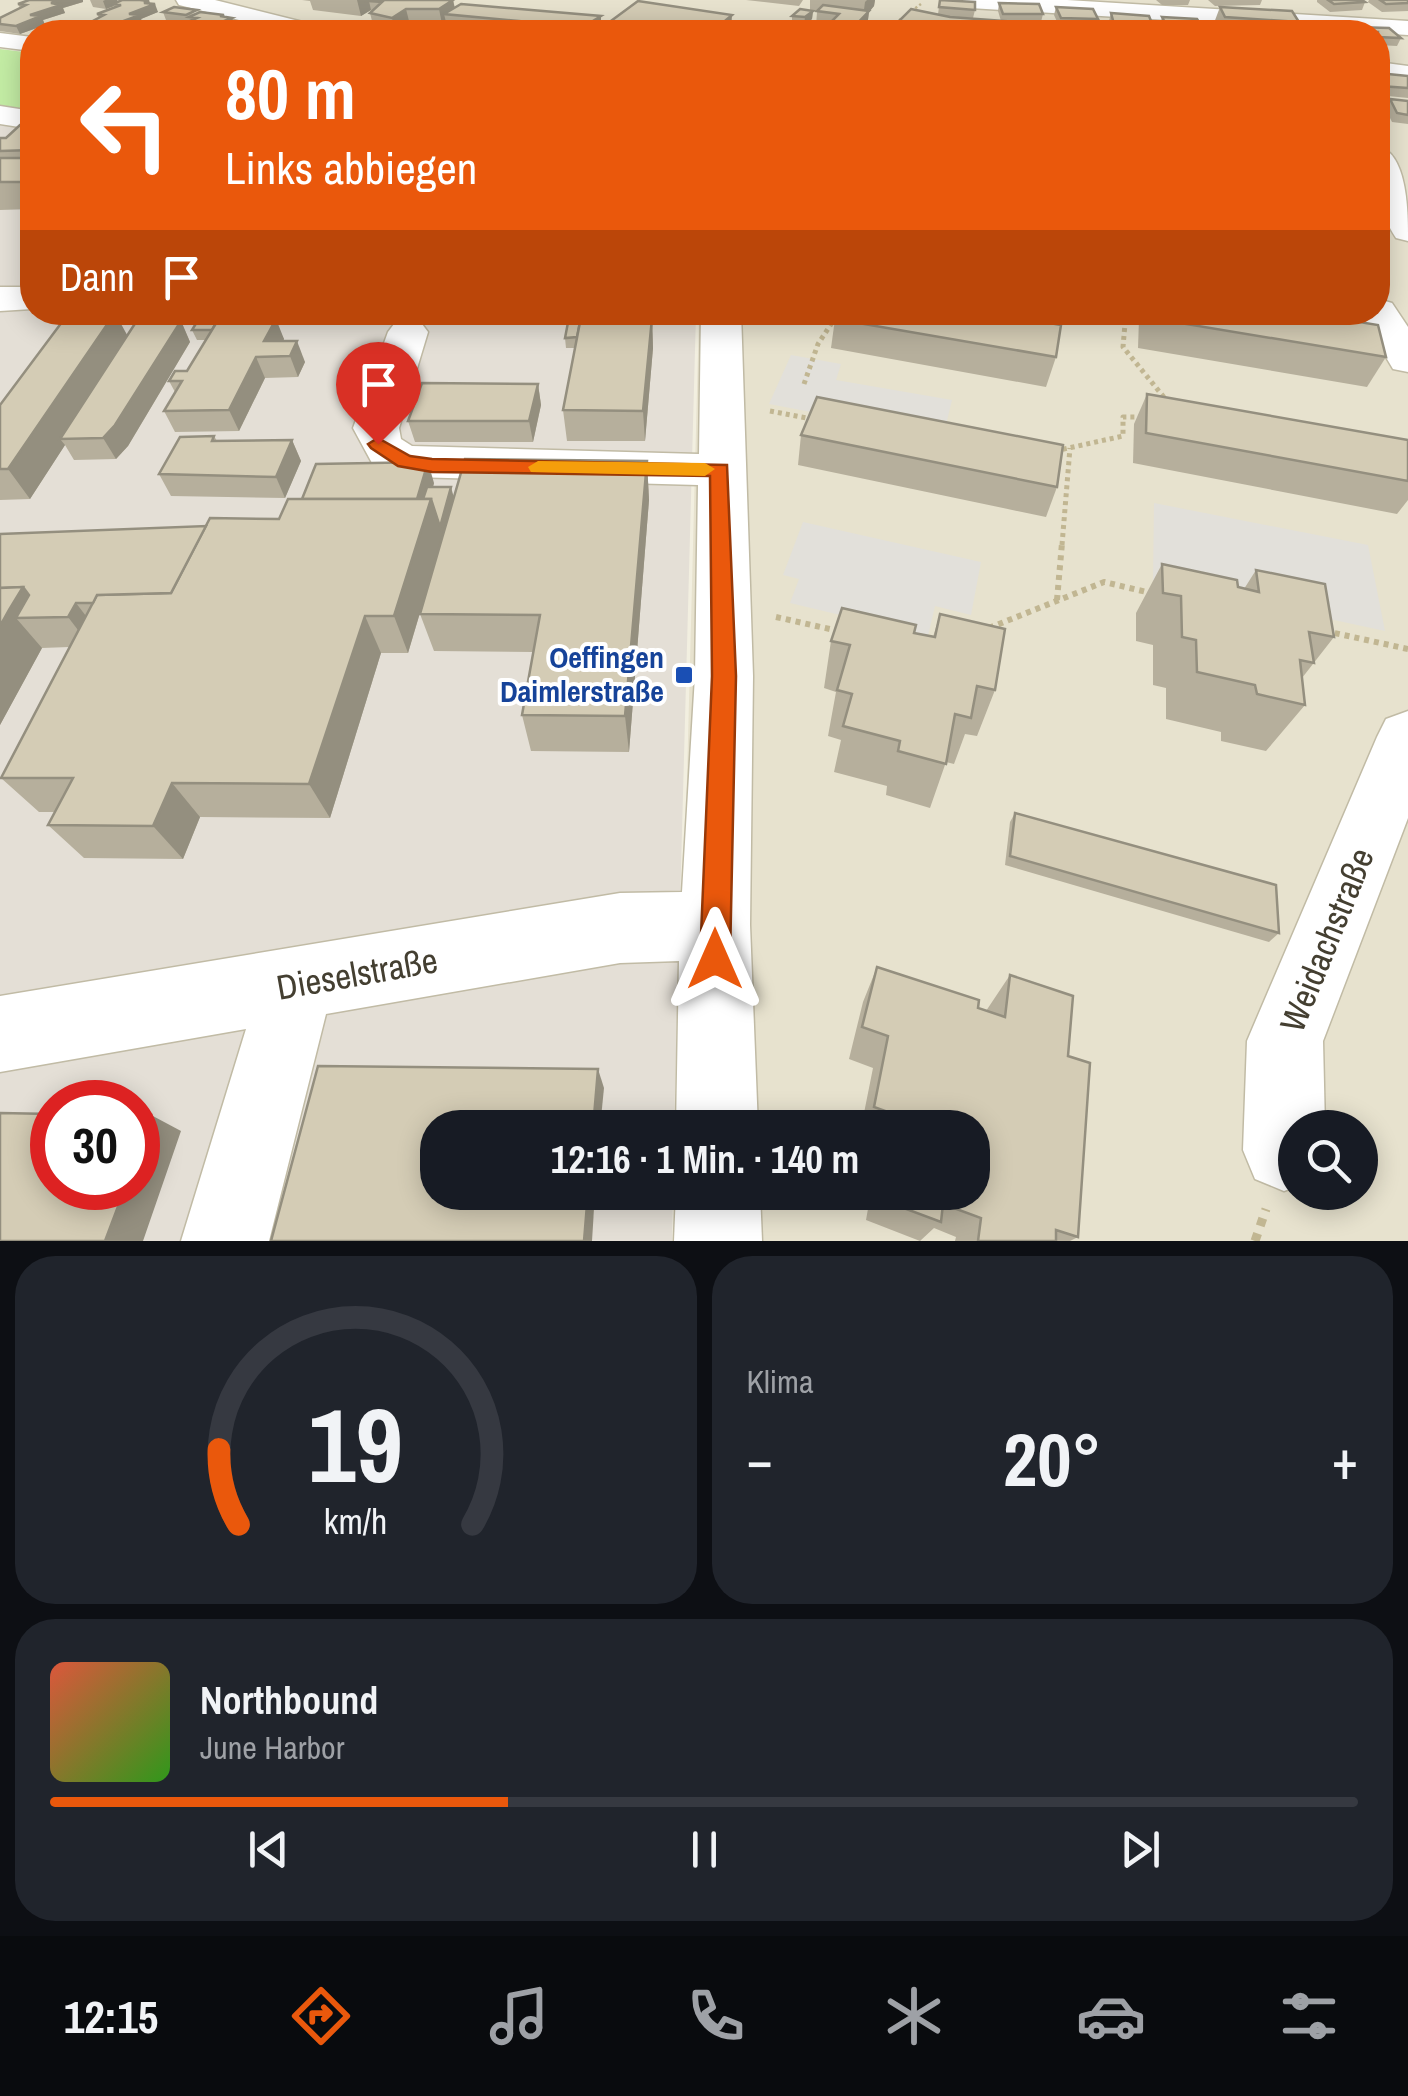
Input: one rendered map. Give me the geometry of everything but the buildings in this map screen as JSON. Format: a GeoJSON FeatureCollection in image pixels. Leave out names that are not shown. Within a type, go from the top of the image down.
{"type":"FeatureCollection","features":[{"type":"Feature","properties":{"kind":"street"},"geometry":{"type":"LineString","coordinates":[[187,0],[259,20]]}},
{"type":"Feature","properties":{"kind":"street"},"geometry":{"type":"LineString","coordinates":[[954,0],[1217,20]]}},
{"type":"Feature","properties":{"kind":"street"},"geometry":{"type":"LineString","coordinates":[[1288,0],[1312,20]]}},
{"type":"Feature","properties":{"kind":"street"},"geometry":{"type":"LineString","coordinates":[[1390,186],[1408,231]]}},
{"type":"Feature","properties":{"kind":"street"},"geometry":{"type":"LineString","coordinates":[[717,1110],[715,925],[724,676],[722,325]]}},
{"type":"Feature","properties":{"kind":"street"},"geometry":{"type":"LineString","coordinates":[[1387,325],[1408,360]]}},
{"type":"Feature","properties":{"kind":"street"},"geometry":{"type":"LineString","coordinates":[[408,332],[376,428],[378,444],[390,456],[432,465],[720,470]]}},
{"type":"Feature","properties":{"kind":"street","name":"Weidachstraße"},"geometry":{"type":"LineString","coordinates":[[1284,1110],[1285,1041],[1408,738]]}},
{"type":"Feature","properties":{"kind":"street","name":"Dieselstraße"},"geometry":{"type":"LineString","coordinates":[[0,1034],[620,928],[715,925]]}},
{"type":"Feature","properties":{"kind":"street"},"geometry":{"type":"LineString","coordinates":[[225,1241],[296,984]]}},
{"type":"Feature","properties":{"kind":"street"},"geometry":{"type":"LineString","coordinates":[[718,1210],[718,1241]]}},
{"type":"Feature","properties":{"kind":"path"},"geometry":{"type":"LineString","coordinates":[[900,20],[907,15]]}},
{"type":"Feature","properties":{"kind":"path"},"geometry":{"type":"LineString","coordinates":[[804,384],[818,344],[830,325]]}},
{"type":"Feature","properties":{"kind":"path"},"geometry":{"type":"LineString","coordinates":[[1126,325],[1123,347],[1169,404]]}},
{"type":"Feature","properties":{"kind":"path"},"geometry":{"type":"LineString","coordinates":[[764,410],[820,420]]}},
{"type":"Feature","properties":{"kind":"path"},"geometry":{"type":"LineString","coordinates":[[1040,455],[1122,436],[1122,417],[1142,417]]}},
{"type":"Feature","properties":{"kind":"path"},"geometry":{"type":"LineString","coordinates":[[1057,600],[1070,448]]}},
{"type":"Feature","properties":{"kind":"path"},"geometry":{"type":"LineString","coordinates":[[985,630],[1104,582],[1161,595]]}},
{"type":"Feature","properties":{"kind":"path"},"geometry":{"type":"LineString","coordinates":[[776,617],[854,634]]}},
{"type":"Feature","properties":{"kind":"path"},"geometry":{"type":"LineString","coordinates":[[1313,628],[1408,649]]}},
{"type":"Feature","properties":{"kind":"shaded area"},"geometry":{"type":"Polygon","coordinates":[[[0,0],[1408,0],[1408,1241],[676,1241],[677,1210],[990,1210],[990,1110],[678,1110],[699,325],[1390,325],[1390,20],[20,20],[20,49],[0,46],[0,0]]]}},
{"type":"Feature","properties":{"kind":"shaded area"},"geometry":{"type":"Polygon","coordinates":[[[0,110],[20,113],[20,325],[696,325],[674,1110],[420,1110],[420,1210],[673,1210],[672,1241],[0,1241],[0,110]]]}},
{"type":"Feature","properties":{"kind":"shaded area"},"geometry":{"type":"Polygon","coordinates":[[[791,355],[841,364],[836,380],[952,400],[943,437],[769,404],[791,355]]]}},
{"type":"Feature","properties":{"kind":"shaded area"},"geometry":{"type":"Polygon","coordinates":[[[1154,503],[1368,545],[1385,631],[1153,581],[1154,503]]]}},
{"type":"Feature","properties":{"kind":"shaded area"},"geometry":{"type":"Polygon","coordinates":[[[803,522],[981,562],[971,615],[935,606],[928,636],[790,603],[799,579],[783,575],[803,522]]]}},
{"type":"Feature","properties":{"kind":"green space"},"geometry":{"type":"Polygon","coordinates":[[[0,49],[20,52],[20,110],[0,108],[0,49]]]}},
{"type":"Feature","properties":{"kind":"slow traffic"},"geometry":{"type":"LineString","coordinates":[[538,467],[705,469]]}},
{"type":"Feature","properties":{"kind":"place","name":"Oeffingen Daimlerstraße"},"geometry":{"type":"Point","coordinates":[684,675]}},
{"type":"Feature","properties":{"kind":"route"},"geometry":{"type":"LineString","coordinates":[[378,444],[390,456],[405,462],[432,465],[720,470],[724,676],[715,959]]}}]}
